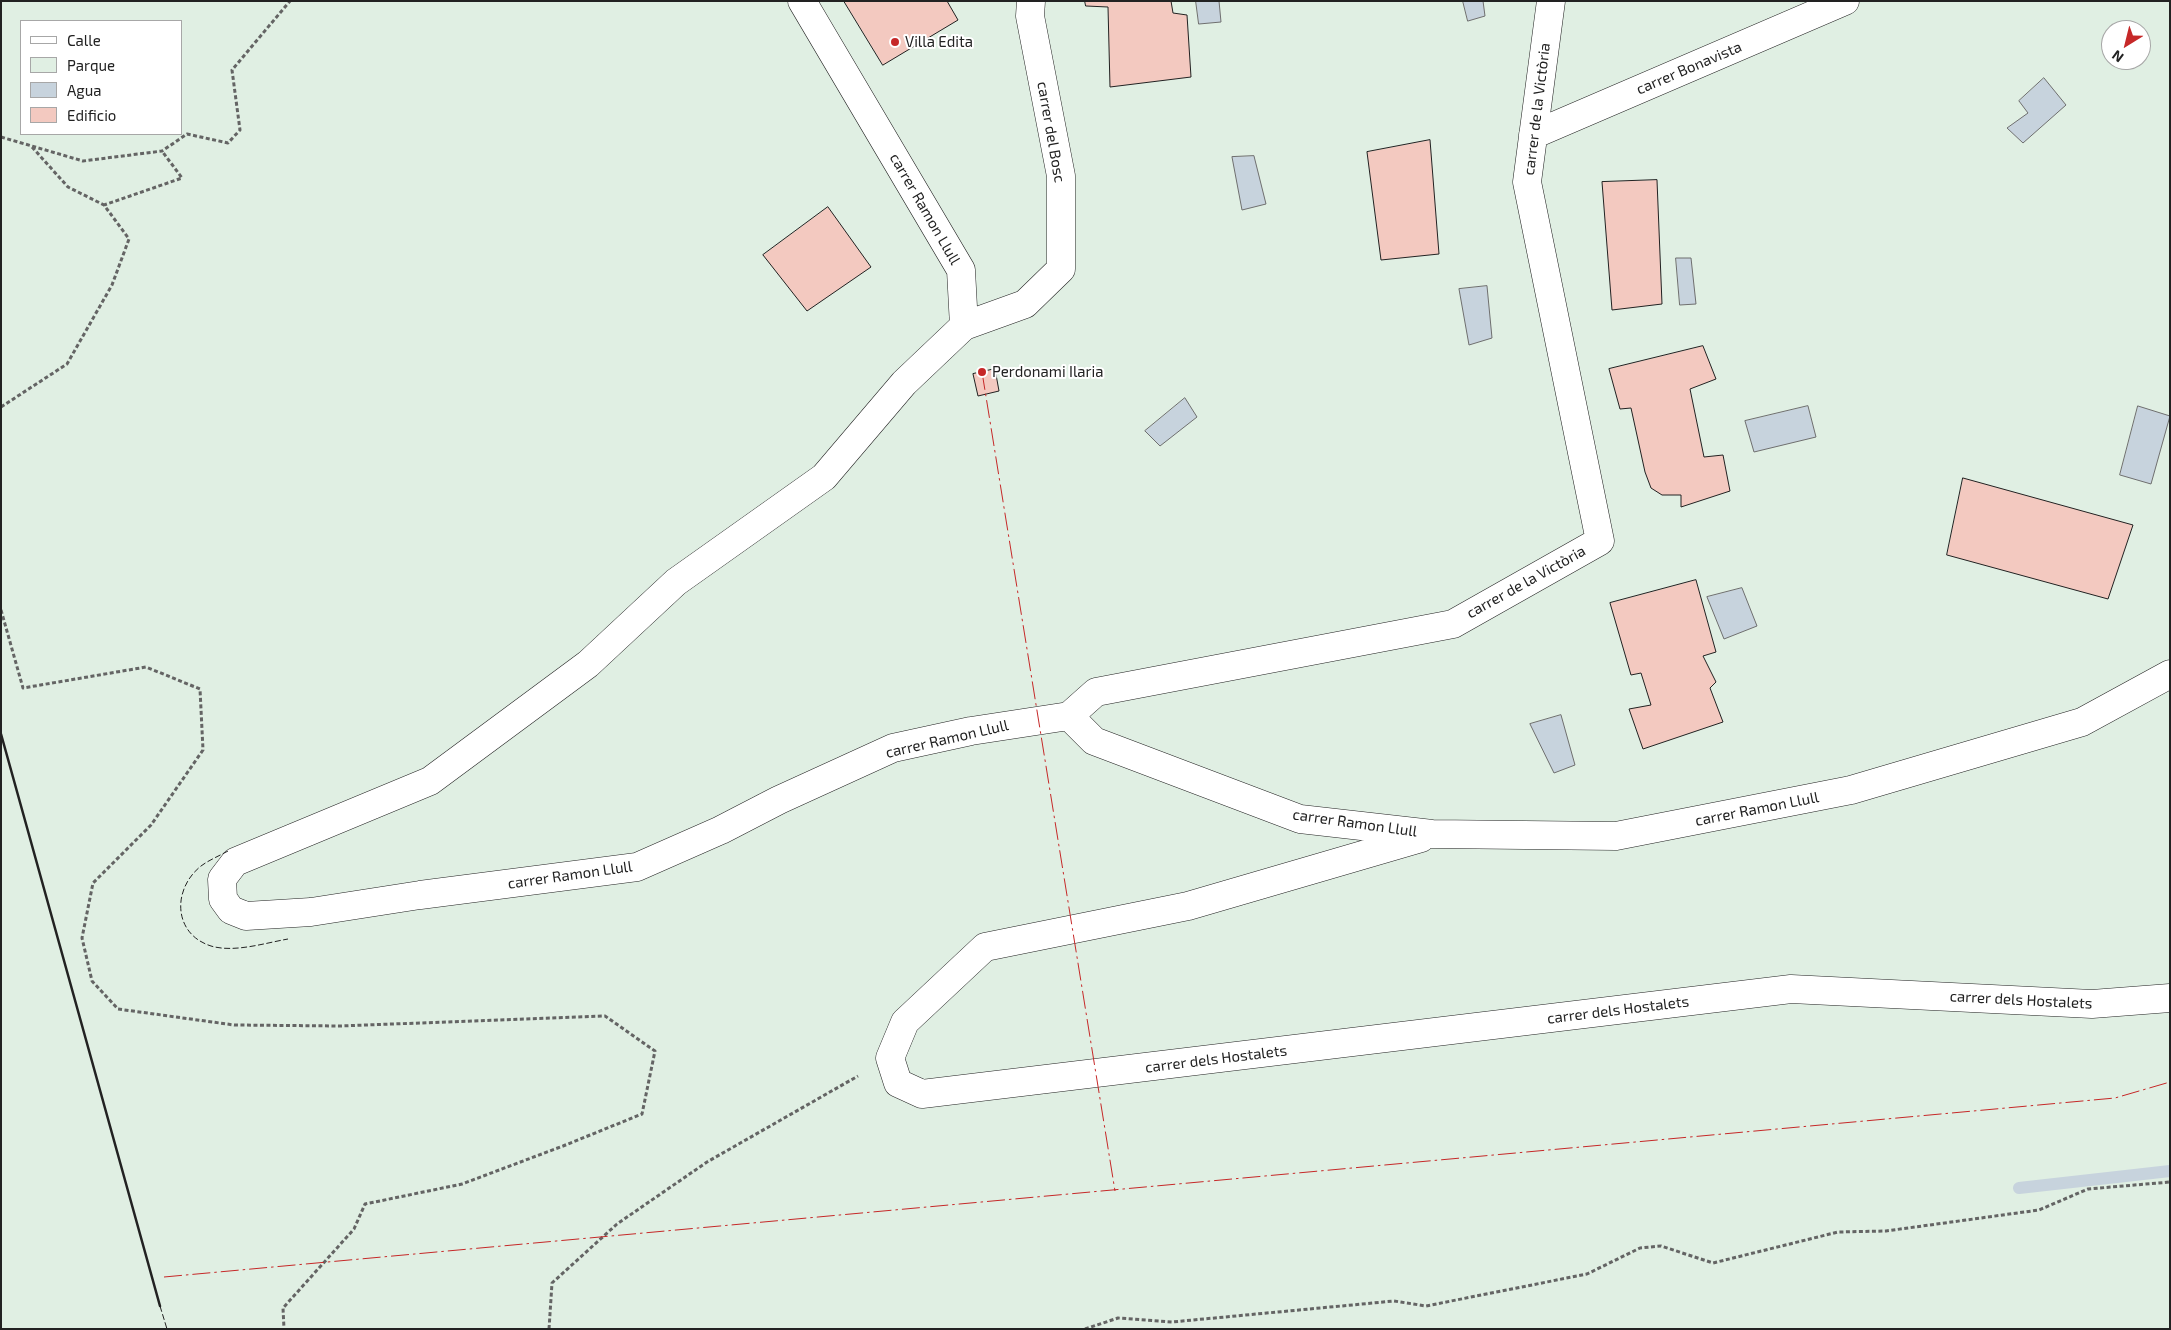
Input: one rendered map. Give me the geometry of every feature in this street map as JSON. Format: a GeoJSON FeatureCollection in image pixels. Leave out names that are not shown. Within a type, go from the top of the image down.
{"type":"FeatureCollection","features":[{"type":"Feature","properties":{"kind":"street","name":"carrer Ramon Llull"},"geometry":{"type":"LineString","coordinates":[[802,1],[961,270],[964,326],[904,383],[824,477],[676,582],[588,664],[430,781],[235,862],[222,879],[223,899],[231,910],[246,916],[311,912],[420,895],[637,867],[721,830],[779,800],[893,748],[971,731],[1069,716],[1094,741],[1300,819],[1432,834],[1616,836],[1851,790],[2082,722],[2170,674]]}},
{"type":"Feature","properties":{"kind":"street","name":"carrer del Bosc"},"geometry":{"type":"LineString","coordinates":[[964,326],[1024,304],[1061,269],[1061,176],[1030,16],[1031,1]]}},
{"type":"Feature","properties":{"kind":"street","name":"carrer de la Victòria"},"geometry":{"type":"LineString","coordinates":[[1069,716],[1096,692],[1452,624],[1600,541],[1527,182],[1551,1]]}},
{"type":"Feature","properties":{"kind":"street","name":"carrer Bonavista"},"geometry":{"type":"LineString","coordinates":[[1533,135],[1845,1]]}},
{"type":"Feature","properties":{"kind":"street"},"geometry":{"type":"LineString","coordinates":[[890,1058],[905,1022],[985,947],[1188,906],[1432,834]]}},
{"type":"Feature","properties":{"kind":"street","name":"carrer dels Hostalets"},"geometry":{"type":"LineString","coordinates":[[890,1058],[898,1083],[922,1094],[1791,989],[2092,1004],[2170,998]]}},
{"type":"Feature","properties":{"kind":"path"},"geometry":{"type":"LineString","coordinates":[[1,137],[83,161],[162,151],[187,134],[228,143],[240,130],[232,70],[290,1]]}},
{"type":"Feature","properties":{"kind":"path"},"geometry":{"type":"LineString","coordinates":[[1,407],[67,364],[112,285],[129,239],[104,205],[68,187],[32,146]]}},
{"type":"Feature","properties":{"kind":"path"},"geometry":{"type":"LineString","coordinates":[[104,205],[182,178],[162,151]]}},
{"type":"Feature","properties":{"kind":"path"},"geometry":{"type":"LineString","coordinates":[[1,610],[23,688],[146,667],[200,689],[202,750],[151,825],[93,883],[82,938],[92,982],[118,1009],[234,1025],[340,1026],[605,1016],[655,1050],[642,1114],[462,1184],[365,1204],[354,1229],[283,1308],[284,1329]]}},
{"type":"Feature","properties":{"kind":"path"},"geometry":{"type":"LineString","coordinates":[[549,1329],[552,1283],[617,1224],[707,1162],[890,1058]]}},
{"type":"Feature","properties":{"kind":"path"},"geometry":{"type":"LineString","coordinates":[[1085,1329],[1118,1318],[1172,1322],[1394,1301],[1426,1306],[1587,1274],[1640,1248],[1661,1246],[1713,1263],[1838,1232],[1886,1231],[2039,1210],[2088,1189],[2170,1182]]}},
{"type":"Feature","properties":{"kind":"green space"},"geometry":{"type":"Polygon","coordinates":[[[1,1],[2170,1],[2170,1329],[1,1329],[1,1]]]}},
{"type":"Feature","properties":{"kind":"water"},"geometry":{"type":"Polygon","coordinates":[[[1196,1],[1219,1],[1221,22],[1199,24],[1196,1]]]}},
{"type":"Feature","properties":{"kind":"water"},"geometry":{"type":"Polygon","coordinates":[[[1463,1],[1483,1],[1485,16],[1468,21],[1463,1]]]}},
{"type":"Feature","properties":{"kind":"water"},"geometry":{"type":"Polygon","coordinates":[[[2044,78],[2066,105],[2023,143],[2007,128],[2028,113],[2019,101],[2044,78]]]}},
{"type":"Feature","properties":{"kind":"water"},"geometry":{"type":"Polygon","coordinates":[[[1254,156],[1266,204],[1242,210],[1232,157],[1254,156]]]}},
{"type":"Feature","properties":{"kind":"water"},"geometry":{"type":"Polygon","coordinates":[[[1676,258],[1691,258],[1696,304],[1680,305],[1676,258]]]}},
{"type":"Feature","properties":{"kind":"water"},"geometry":{"type":"Polygon","coordinates":[[[1487,286],[1492,338],[1469,345],[1459,289],[1487,286]]]}},
{"type":"Feature","properties":{"kind":"water"},"geometry":{"type":"Polygon","coordinates":[[[1185,398],[1197,417],[1160,446],[1145,431],[1185,398]]]}},
{"type":"Feature","properties":{"kind":"water"},"geometry":{"type":"Polygon","coordinates":[[[1808,406],[1816,437],[1754,452],[1745,421],[1808,406]]]}},
{"type":"Feature","properties":{"kind":"water"},"geometry":{"type":"Polygon","coordinates":[[[2138,406],[2170,416],[2151,484],[2120,475],[2138,406]]]}},
{"type":"Feature","properties":{"kind":"water"},"geometry":{"type":"Polygon","coordinates":[[[1742,588],[1757,626],[1724,639],[1707,597],[1742,588]]]}},
{"type":"Feature","properties":{"kind":"water"},"geometry":{"type":"Polygon","coordinates":[[[1561,715],[1575,765],[1554,773],[1530,724],[1561,715]]]}},
{"type":"Feature","properties":{"kind":"building","name":"Villa Edita"},"geometry":{"type":"Polygon","coordinates":[[[844,1],[947,1],[958,20],[883,65],[844,1]]]}},
{"type":"Feature","properties":{"kind":"building"},"geometry":{"type":"Polygon","coordinates":[[[1085,1],[1171,1],[1173,13],[1187,15],[1191,77],[1110,87],[1108,7],[1086,6],[1085,1]]]}},
{"type":"Feature","properties":{"kind":"building"},"geometry":{"type":"Polygon","coordinates":[[[1430,140],[1439,254],[1381,260],[1367,152],[1430,140]]]}},
{"type":"Feature","properties":{"kind":"building"},"geometry":{"type":"Polygon","coordinates":[[[1657,180],[1662,304],[1612,310],[1602,182],[1657,180]]]}},
{"type":"Feature","properties":{"kind":"building"},"geometry":{"type":"Polygon","coordinates":[[[828,207],[871,267],[807,311],[763,255],[828,207]]]}},
{"type":"Feature","properties":{"kind":"building"},"geometry":{"type":"Polygon","coordinates":[[[1703,346],[1716,379],[1690,389],[1704,457],[1723,455],[1730,491],[1681,507],[1681,495],[1662,495],[1651,488],[1645,472],[1631,408],[1620,409],[1609,369],[1703,346]]]}},
{"type":"Feature","properties":{"kind":"building"},"geometry":{"type":"Polygon","coordinates":[[[995,369],[999,391],[978,396],[973,374],[995,369]]]}},
{"type":"Feature","properties":{"kind":"building"},"geometry":{"type":"Polygon","coordinates":[[[1963,478],[2133,525],[2108,599],[1947,555],[1963,478]]]}},
{"type":"Feature","properties":{"kind":"building"},"geometry":{"type":"Polygon","coordinates":[[[1696,580],[1716,652],[1703,656],[1716,682],[1710,688],[1723,722],[1643,749],[1629,709],[1651,705],[1641,673],[1631,675],[1610,603],[1696,580]]]}},
{"type":"Feature","properties":{"kind":"waterway"},"geometry":{"type":"LineString","coordinates":[[2019,1188],[2170,1171]]}},
{"type":"Feature","properties":{"kind":"fence"},"geometry":{"type":"LineString","coordinates":[[228,851],[201,866],[185,887],[181,898],[181,910],[183,921],[189,932],[198,940],[220,948],[250,947],[288,939]]}},
{"type":"Feature","properties":{"kind":"fence"},"geometry":{"type":"LineString","coordinates":[[160,1306],[167,1329]]}},
{"type":"Feature","properties":{"kind":"wall"},"geometry":{"type":"LineString","coordinates":[[1,734],[160,1306]]}},
{"type":"Feature","properties":{"kind":"power"},"geometry":{"type":"LineString","coordinates":[[982,372],[1115,1191]]}},
{"type":"Feature","properties":{"kind":"power"},"geometry":{"type":"LineString","coordinates":[[164,1277],[2115,1098],[2170,1082]]}},
{"type":"Feature","properties":{"kind":"place","name":"Villa Edita"},"geometry":{"type":"Point","coordinates":[895,42]}},
{"type":"Feature","properties":{"kind":"place","name":"Perdonami Ilaria"},"geometry":{"type":"Point","coordinates":[982,372]}}]}
